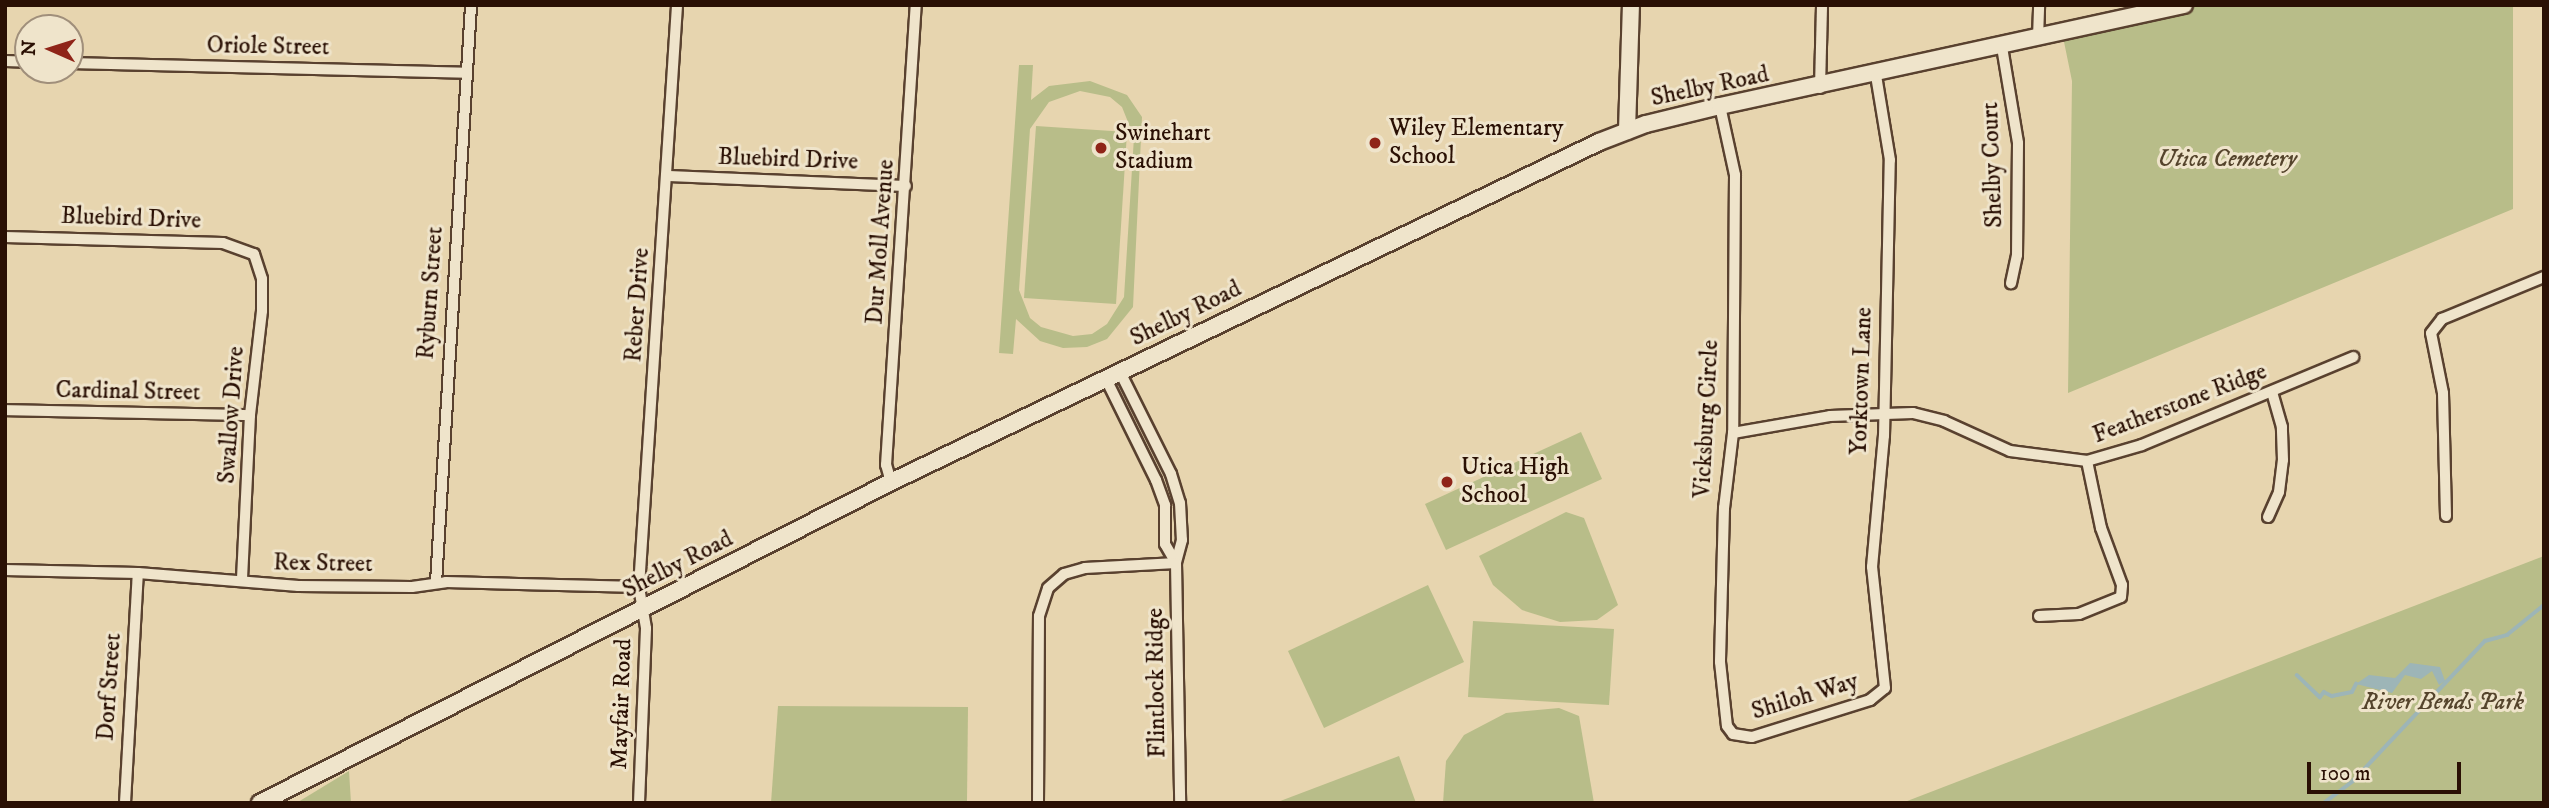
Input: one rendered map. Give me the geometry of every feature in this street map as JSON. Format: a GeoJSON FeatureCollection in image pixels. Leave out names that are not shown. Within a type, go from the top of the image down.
{"type":"FeatureCollection","features":[{"type":"Feature","properties":{"kind":"street","name":"Ryburn Street"},"geometry":{"type":"LineString","coordinates":[[436,583],[471,5]]}},
{"type":"Feature","properties":{"kind":"street","name":"Reber Drive"},"geometry":{"type":"LineString","coordinates":[[643,608],[639,587],[668,176],[677,5]]}},
{"type":"Feature","properties":{"kind":"street","name":"Dur Moll Avenue"},"geometry":{"type":"LineString","coordinates":[[891,482],[886,465],[916,5]]}},
{"type":"Feature","properties":{"kind":"street"},"geometry":{"type":"LineString","coordinates":[[1627,131],[1631,5]]}},
{"type":"Feature","properties":{"kind":"street"},"geometry":{"type":"LineString","coordinates":[[1820,88],[1822,5]]}},
{"type":"Feature","properties":{"kind":"street"},"geometry":{"type":"LineString","coordinates":[[2038,37],[2039,5]]}},
{"type":"Feature","properties":{"kind":"street","name":"Shelby Road"},"geometry":{"type":"LineString","coordinates":[[260,803],[891,482],[1361,253],[1627,131],[1720,106],[1820,88],[2184,5]]}},
{"type":"Feature","properties":{"kind":"street","name":"Shelby Court"},"geometry":{"type":"LineString","coordinates":[[2002,47],[2018,143],[2017,255],[2011,283]]}},
{"type":"Feature","properties":{"kind":"street","name":"Oriole Street"},"geometry":{"type":"LineString","coordinates":[[84,63],[466,73]]}},
{"type":"Feature","properties":{"kind":"street","name":"Yorktown Lane"},"geometry":{"type":"LineString","coordinates":[[1876,75],[1889,152],[1884,413],[1872,567],[1885,688]]}},
{"type":"Feature","properties":{"kind":"street","name":"Vicksburg Circle"},"geometry":{"type":"LineString","coordinates":[[1720,106],[1735,174],[1733,433],[1719,617],[1724,708],[1733,734]]}},
{"type":"Feature","properties":{"kind":"street","name":"Bluebird Drive"},"geometry":{"type":"LineString","coordinates":[[668,176],[906,186]]}},
{"type":"Feature","properties":{"kind":"street","name":"Bluebird Drive"},"geometry":{"type":"LineString","coordinates":[[5,237],[223,243],[254,254]]}},
{"type":"Feature","properties":{"kind":"street","name":"Swallow Drive"},"geometry":{"type":"LineString","coordinates":[[242,581],[250,415],[262,279],[254,254]]}},
{"type":"Feature","properties":{"kind":"street"},"geometry":{"type":"LineString","coordinates":[[2446,516],[2443,393],[2431,333],[2442,319],[2544,277]]}},
{"type":"Feature","properties":{"kind":"street","name":"Featherstone Ridge"},"geometry":{"type":"LineString","coordinates":[[1733,433],[1884,413],[1934,416],[2033,457],[2087,461],[2143,445],[2353,357]]}},
{"type":"Feature","properties":{"kind":"street","name":"Flintlock Ridge"},"geometry":{"type":"LineString","coordinates":[[1113,375],[1168,467],[1180,503],[1182,540],[1176,564],[1180,803]]}},
{"type":"Feature","properties":{"kind":"street","name":"Flintlock Ridge"},"geometry":{"type":"LineString","coordinates":[[1113,375],[1165,505],[1166,544],[1176,564]]}},
{"type":"Feature","properties":{"kind":"street"},"geometry":{"type":"LineString","coordinates":[[2268,517],[2279,492],[2283,460],[2282,427],[2272,391]]}},
{"type":"Feature","properties":{"kind":"street","name":"Cardinal Street"},"geometry":{"type":"LineString","coordinates":[[5,410],[250,415]]}},
{"type":"Feature","properties":{"kind":"street"},"geometry":{"type":"LineString","coordinates":[[2039,616],[2079,614],[2121,597],[2122,585],[2101,528],[2087,461]]}},
{"type":"Feature","properties":{"kind":"street"},"geometry":{"type":"LineString","coordinates":[[1153,473],[1168,467]]}},
{"type":"Feature","properties":{"kind":"street"},"geometry":{"type":"LineString","coordinates":[[1038,803],[1039,616],[1048,588],[1072,571],[1176,564]]}},
{"type":"Feature","properties":{"kind":"street","name":"Rex Street"},"geometry":{"type":"LineString","coordinates":[[5,570],[138,573],[242,581],[387,587],[436,583],[639,587]]}},
{"type":"Feature","properties":{"kind":"street","name":"Dorf Street"},"geometry":{"type":"LineString","coordinates":[[125,803],[138,573]]}},
{"type":"Feature","properties":{"kind":"street","name":"Mayfair Road"},"geometry":{"type":"LineString","coordinates":[[639,803],[643,608]]}},
{"type":"Feature","properties":{"kind":"street","name":"Shiloh Way"},"geometry":{"type":"LineString","coordinates":[[1733,734],[1752,737],[1775,732],[1870,700],[1885,688]]}},
{"type":"Feature","properties":{"kind":"green space","name":"Utica Cemetery"},"geometry":{"type":"Polygon","coordinates":[[[2184,5],[2513,5],[2513,209],[2068,393],[2072,81],[2062,32],[2184,5]]]}},
{"type":"Feature","properties":{"kind":"green space"},"geometry":{"type":"Polygon","coordinates":[[[1019,65],[1033,65],[1031,100],[1049,86],[1090,81],[1127,95],[1142,117],[1133,307],[1107,339],[1087,347],[1063,348],[1040,341],[1016,319],[1013,354],[999,353],[1019,65]],[[1080,91],[1049,102],[1030,129],[1019,290],[1030,318],[1041,327],[1073,336],[1092,334],[1107,324],[1124,297],[1134,137],[1122,107],[1110,97],[1080,91]]]}},
{"type":"Feature","properties":{"kind":"green space"},"geometry":{"type":"Polygon","coordinates":[[[1036,126],[1127,132],[1116,304],[1024,298],[1036,126]]]}},
{"type":"Feature","properties":{"kind":"green space"},"geometry":{"type":"Polygon","coordinates":[[[1581,432],[1602,479],[1446,550],[1425,504],[1581,432]]]}},
{"type":"Feature","properties":{"kind":"green space"},"geometry":{"type":"Polygon","coordinates":[[[1566,512],[1584,518],[1618,605],[1597,620],[1560,622],[1522,610],[1493,585],[1479,556],[1566,512]]]}},
{"type":"Feature","properties":{"kind":"green space","name":"River Bends Park"},"geometry":{"type":"Polygon","coordinates":[[[2544,556],[2544,803],[1902,803],[2544,556]]]}},
{"type":"Feature","properties":{"kind":"green space"},"geometry":{"type":"Polygon","coordinates":[[[1428,585],[1464,662],[1324,728],[1288,651],[1428,585]]]}},
{"type":"Feature","properties":{"kind":"green space"},"geometry":{"type":"Polygon","coordinates":[[[1473,621],[1614,629],[1609,705],[1468,697],[1473,621]]]}},
{"type":"Feature","properties":{"kind":"green space"},"geometry":{"type":"Polygon","coordinates":[[[778,706],[968,707],[967,803],[771,803],[778,706]]]}},
{"type":"Feature","properties":{"kind":"green space"},"geometry":{"type":"Polygon","coordinates":[[[1559,708],[1579,716],[1594,803],[1443,803],[1446,761],[1464,735],[1506,713],[1559,708]]]}},
{"type":"Feature","properties":{"kind":"green space"},"geometry":{"type":"Polygon","coordinates":[[[1399,756],[1416,803],[1275,803],[1399,756]]]}},
{"type":"Feature","properties":{"kind":"green space"},"geometry":{"type":"Polygon","coordinates":[[[349,771],[351,803],[298,803],[298,802],[349,771]]]}},
{"type":"Feature","properties":{"kind":"water"},"geometry":{"type":"Polygon","coordinates":[[[2410,663],[2440,667],[2445,681],[2439,685],[2432,671],[2421,679],[2405,675],[2392,693],[2356,684],[2369,675],[2395,678],[2410,663]]]}},
{"type":"Feature","properties":{"kind":"waterway"},"geometry":{"type":"LineString","coordinates":[[2324,803],[2353,781],[2485,641],[2507,635],[2544,605]]}},
{"type":"Feature","properties":{"kind":"waterway"},"geometry":{"type":"LineString","coordinates":[[2297,675],[2320,697],[2324,692],[2332,696],[2352,692],[2356,684]]}},
{"type":"Feature","properties":{"kind":"place","name":"Wiley Elementary School"},"geometry":{"type":"Point","coordinates":[1375,143]}},
{"type":"Feature","properties":{"kind":"place","name":"Swinehart Stadium"},"geometry":{"type":"Point","coordinates":[1101,148]}},
{"type":"Feature","properties":{"kind":"place","name":"Utica High School"},"geometry":{"type":"Point","coordinates":[1447,482]}}]}
